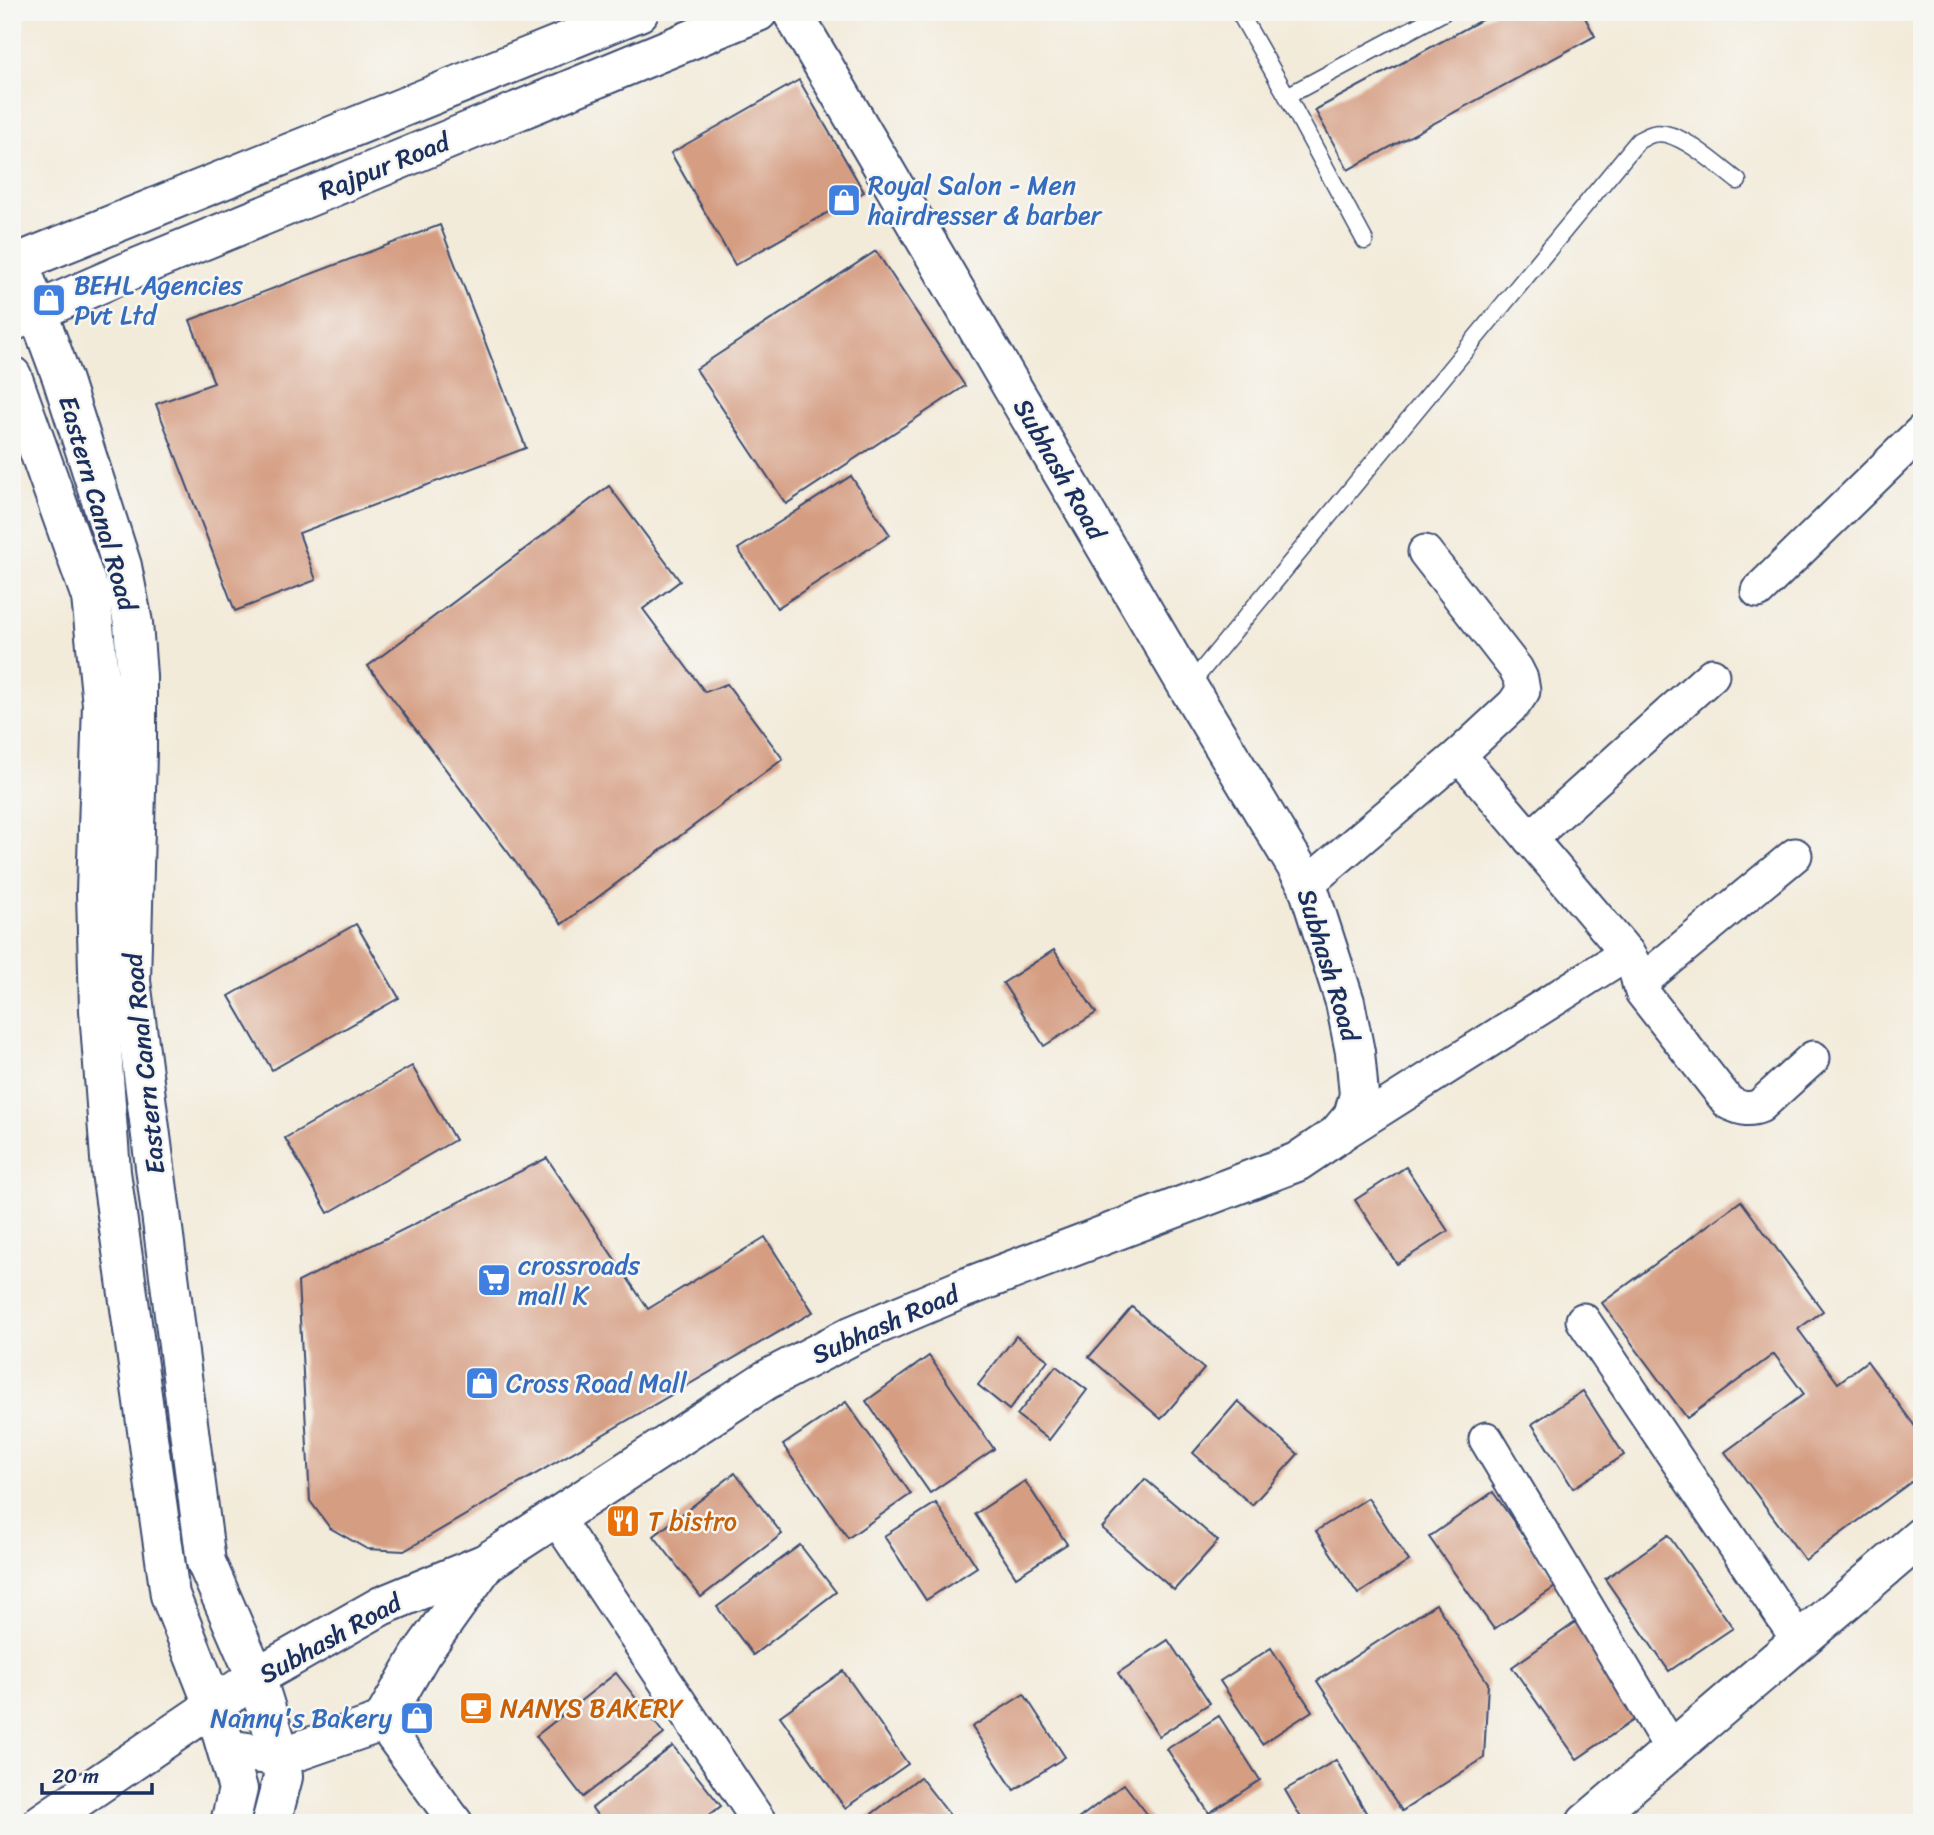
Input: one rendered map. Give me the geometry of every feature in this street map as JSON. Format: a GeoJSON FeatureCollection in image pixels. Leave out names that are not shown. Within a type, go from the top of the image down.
{"type":"FeatureCollection","features":[{"type":"Feature","properties":{"kind":"main road","name":"Rajpur Road"},"geometry":{"type":"LineString","coordinates":[[16,264],[639,12]]}},
{"type":"Feature","properties":{"kind":"main road","name":"Rajpur Road"},"geometry":{"type":"LineString","coordinates":[[24,316],[758,12]]}},
{"type":"Feature","properties":{"kind":"main road","name":"Subhash Road"},"geometry":{"type":"LineString","coordinates":[[41,1823],[256,1677],[381,1606],[486,1563],[766,1380],[853,1335],[962,1289],[1297,1161],[1337,1135],[1353,1116],[1359,1095],[1359,1078],[1345,1002],[1307,884],[1188,687],[792,12]]}},
{"type":"Feature","properties":{"kind":"main road","name":"Eastern Canal Road"},"geometry":{"type":"LineString","coordinates":[[16,264],[24,316],[62,378],[122,566],[133,623],[137,676],[137,752],[131,981],[206,1562],[256,1677],[281,1757],[283,1777],[271,1823]]}},
{"type":"Feature","properties":{"kind":"main road","name":"Eastern Canal Road"},"geometry":{"type":"LineString","coordinates":[[12,376],[91,597],[103,704],[96,892],[99,1010],[111,1172],[170,1595],[214,1707],[238,1789],[230,1823]]}},
{"type":"Feature","properties":{"kind":"main road"},"geometry":{"type":"LineString","coordinates":[[1586,1823],[1922,1536]]}},
{"type":"Feature","properties":{"kind":"main road","name":"Subhash Road"},"geometry":{"type":"LineString","coordinates":[[382,1722],[421,1654],[486,1563]]}},
{"type":"Feature","properties":{"kind":"main road"},"geometry":{"type":"LineString","coordinates":[[226,1749],[281,1757],[382,1722]]}},
{"type":"Feature","properties":{"kind":"street"},"geometry":{"type":"LineString","coordinates":[[1758,591],[1922,431]]}},
{"type":"Feature","properties":{"kind":"street"},"geometry":{"type":"LineString","coordinates":[[1307,884],[1459,755],[1514,704],[1523,691],[1521,679],[1425,552]]}},
{"type":"Feature","properties":{"kind":"street"},"geometry":{"type":"LineString","coordinates":[[1530,839],[1712,675]]}},
{"type":"Feature","properties":{"kind":"street"},"geometry":{"type":"LineString","coordinates":[[1459,755],[1627,953],[1642,992],[1729,1103],[1740,1109],[1760,1106],[1813,1058]]}},
{"type":"Feature","properties":{"kind":"street"},"geometry":{"type":"LineString","coordinates":[[1639,984],[1796,855]]}},
{"type":"Feature","properties":{"kind":"street"},"geometry":{"type":"LineString","coordinates":[[1322,1146],[1627,953]]}},
{"type":"Feature","properties":{"kind":"street"},"geometry":{"type":"LineString","coordinates":[[1583,1320],[1799,1641]]}},
{"type":"Feature","properties":{"kind":"street"},"geometry":{"type":"LineString","coordinates":[[1486,1438],[1671,1748]]}},
{"type":"Feature","properties":{"kind":"street"},"geometry":{"type":"LineString","coordinates":[[555,1516],[760,1823]]}},
{"type":"Feature","properties":{"kind":"street"},"geometry":{"type":"LineString","coordinates":[[382,1722],[456,1823]]}},
{"type":"Feature","properties":{"kind":"lane"},"geometry":{"type":"LineString","coordinates":[[1238,12],[1287,96],[1365,241]]}},
{"type":"Feature","properties":{"kind":"lane"},"geometry":{"type":"LineString","coordinates":[[1287,96],[1444,12]]}},
{"type":"Feature","properties":{"kind":"lane"},"geometry":{"type":"LineString","coordinates":[[1188,687],[1638,141],[1653,133],[1668,133],[1681,139],[1738,181]]}},
{"type":"Feature","properties":{"kind":"building"},"geometry":{"type":"Polygon","coordinates":[[[1496,12],[1582,12],[1595,36],[1348,170],[1315,110],[1496,12]]]}},
{"type":"Feature","properties":{"kind":"building"},"geometry":{"type":"Polygon","coordinates":[[[799,80],[864,192],[735,265],[671,153],[799,80]]]}},
{"type":"Feature","properties":{"kind":"building"},"geometry":{"type":"Polygon","coordinates":[[[440,225],[526,448],[299,533],[316,580],[235,611],[156,404],[214,383],[190,320],[440,225]]]}},
{"type":"Feature","properties":{"kind":"building"},"geometry":{"type":"Polygon","coordinates":[[[876,251],[965,386],[786,504],[696,369],[876,251]]]}},
{"type":"Feature","properties":{"kind":"building"},"geometry":{"type":"Polygon","coordinates":[[[851,476],[890,535],[777,608],[738,549],[851,476]]]}},
{"type":"Feature","properties":{"kind":"building"},"geometry":{"type":"Polygon","coordinates":[[[609,486],[680,581],[643,609],[705,692],[727,684],[783,759],[562,924],[368,666],[609,486]]]}},
{"type":"Feature","properties":{"kind":"building"},"geometry":{"type":"Polygon","coordinates":[[[356,924],[399,998],[272,1070],[229,996],[356,924]]]}},
{"type":"Feature","properties":{"kind":"building"},"geometry":{"type":"Polygon","coordinates":[[[1054,950],[1096,1013],[1044,1046],[1003,983],[1054,950]]]}},
{"type":"Feature","properties":{"kind":"building"},"geometry":{"type":"Polygon","coordinates":[[[412,1066],[455,1140],[328,1213],[285,1138],[412,1066]]]}},
{"type":"Feature","properties":{"kind":"building"},"geometry":{"type":"Polygon","coordinates":[[[547,1158],[648,1309],[765,1237],[813,1312],[404,1551],[367,1549],[330,1528],[310,1501],[298,1282],[547,1158]]]}},
{"type":"Feature","properties":{"kind":"building"},"geometry":{"type":"Polygon","coordinates":[[[1406,1167],[1448,1231],[1397,1264],[1355,1200],[1406,1167]]]}},
{"type":"Feature","properties":{"kind":"building"},"geometry":{"type":"Polygon","coordinates":[[[1741,1201],[1823,1311],[1798,1329],[1838,1383],[1867,1361],[1922,1436],[1922,1474],[1805,1560],[1725,1452],[1804,1394],[1774,1354],[1687,1418],[1602,1303],[1741,1201]]]}},
{"type":"Feature","properties":{"kind":"building"},"geometry":{"type":"Polygon","coordinates":[[[1132,1307],[1204,1369],[1161,1419],[1089,1357],[1132,1307]]]}},
{"type":"Feature","properties":{"kind":"building"},"geometry":{"type":"Polygon","coordinates":[[[1016,1336],[1048,1360],[1009,1410],[978,1385],[1016,1336]]]}},
{"type":"Feature","properties":{"kind":"building"},"geometry":{"type":"Polygon","coordinates":[[[929,1356],[994,1449],[930,1493],[866,1401],[929,1356]]]}},
{"type":"Feature","properties":{"kind":"building"},"geometry":{"type":"Polygon","coordinates":[[[1056,1366],[1087,1390],[1049,1440],[1017,1415],[1056,1366]]]}},
{"type":"Feature","properties":{"kind":"building"},"geometry":{"type":"Polygon","coordinates":[[[1583,1391],[1624,1455],[1573,1488],[1532,1424],[1583,1391]]]}},
{"type":"Feature","properties":{"kind":"building"},"geometry":{"type":"Polygon","coordinates":[[[1238,1401],[1298,1454],[1252,1505],[1193,1453],[1238,1401]]]}},
{"type":"Feature","properties":{"kind":"building"},"geometry":{"type":"Polygon","coordinates":[[[846,1402],[911,1494],[848,1538],[783,1445],[846,1402]]]}},
{"type":"Feature","properties":{"kind":"building"},"geometry":{"type":"Polygon","coordinates":[[[735,1473],[782,1534],[701,1597],[654,1536],[735,1473]]]}},
{"type":"Feature","properties":{"kind":"building"},"geometry":{"type":"Polygon","coordinates":[[[1145,1479],[1218,1541],[1174,1590],[1102,1528],[1145,1479]]]}},
{"type":"Feature","properties":{"kind":"building"},"geometry":{"type":"Polygon","coordinates":[[[1025,1481],[1067,1544],[1016,1577],[975,1514],[1025,1481]]]}},
{"type":"Feature","properties":{"kind":"building"},"geometry":{"type":"Polygon","coordinates":[[[1493,1492],[1558,1585],[1494,1629],[1429,1537],[1493,1492]]]}},
{"type":"Feature","properties":{"kind":"building"},"geometry":{"type":"Polygon","coordinates":[[[1368,1498],[1409,1561],[1358,1594],[1316,1531],[1368,1498]]]}},
{"type":"Feature","properties":{"kind":"building"},"geometry":{"type":"Polygon","coordinates":[[[936,1503],[977,1567],[926,1600],[884,1536],[936,1503]]]}},
{"type":"Feature","properties":{"kind":"building"},"geometry":{"type":"Polygon","coordinates":[[[1668,1535],[1733,1628],[1669,1671],[1605,1579],[1668,1535]]]}},
{"type":"Feature","properties":{"kind":"building"},"geometry":{"type":"Polygon","coordinates":[[[800,1545],[836,1592],[753,1655],[717,1607],[800,1545]]]}},
{"type":"Feature","properties":{"kind":"building"},"geometry":{"type":"Polygon","coordinates":[[[1436,1604],[1488,1683],[1484,1758],[1402,1811],[1317,1681],[1436,1604]]]}},
{"type":"Feature","properties":{"kind":"building"},"geometry":{"type":"Polygon","coordinates":[[[1576,1622],[1641,1715],[1577,1759],[1512,1667],[1576,1622]]]}},
{"type":"Feature","properties":{"kind":"building"},"geometry":{"type":"Polygon","coordinates":[[[1168,1640],[1210,1703],[1159,1736],[1118,1673],[1168,1640]]]}},
{"type":"Feature","properties":{"kind":"building"},"geometry":{"type":"Polygon","coordinates":[[[1271,1648],[1312,1711],[1262,1744],[1220,1681],[1271,1648]]]}},
{"type":"Feature","properties":{"kind":"building"},"geometry":{"type":"Polygon","coordinates":[[[843,1671],[908,1764],[845,1808],[780,1716],[843,1671]]]}},
{"type":"Feature","properties":{"kind":"building"},"geometry":{"type":"Polygon","coordinates":[[[616,1673],[664,1734],[583,1797],[536,1736],[616,1673]]]}},
{"type":"Feature","properties":{"kind":"building"},"geometry":{"type":"Polygon","coordinates":[[[1024,1694],[1065,1757],[1014,1790],[972,1727],[1024,1694]]]}},
{"type":"Feature","properties":{"kind":"building"},"geometry":{"type":"Polygon","coordinates":[[[1219,1716],[1260,1780],[1209,1813],[1167,1749],[1219,1716]]]}},
{"type":"Feature","properties":{"kind":"building"},"geometry":{"type":"Polygon","coordinates":[[[673,1746],[721,1806],[699,1823],[603,1823],[592,1808],[673,1746]]]}},
{"type":"Feature","properties":{"kind":"building"},"geometry":{"type":"Polygon","coordinates":[[[1336,1760],[1372,1823],[1304,1823],[1285,1790],[1336,1760]]]}},
{"type":"Feature","properties":{"kind":"building"},"geometry":{"type":"Polygon","coordinates":[[[920,1777],[956,1823],[860,1823],[920,1777]]]}},
{"type":"Feature","properties":{"kind":"building"},"geometry":{"type":"Polygon","coordinates":[[[1124,1784],[1154,1823],[1073,1823],[1124,1784]]]}},
{"type":"Feature","properties":{"kind":"place","name":"Royal Salon - Men hairdresser & barber"},"geometry":{"type":"Point","coordinates":[844,200]}},
{"type":"Feature","properties":{"kind":"place","name":"BEHL Agencies Pvt Ltd"},"geometry":{"type":"Point","coordinates":[49,300]}},
{"type":"Feature","properties":{"kind":"place","name":"crossroads mall K"},"geometry":{"type":"Point","coordinates":[494,1280]}},
{"type":"Feature","properties":{"kind":"place","name":"Cross Road Mall"},"geometry":{"type":"Point","coordinates":[482,1383]}},
{"type":"Feature","properties":{"kind":"place","name":"T bistro"},"geometry":{"type":"Point","coordinates":[623,1521]}},
{"type":"Feature","properties":{"kind":"place","name":"NANYS BAKERY"},"geometry":{"type":"Point","coordinates":[476,1708]}},
{"type":"Feature","properties":{"kind":"place","name":"Nanny's Bakery"},"geometry":{"type":"Point","coordinates":[417,1718]}}]}
